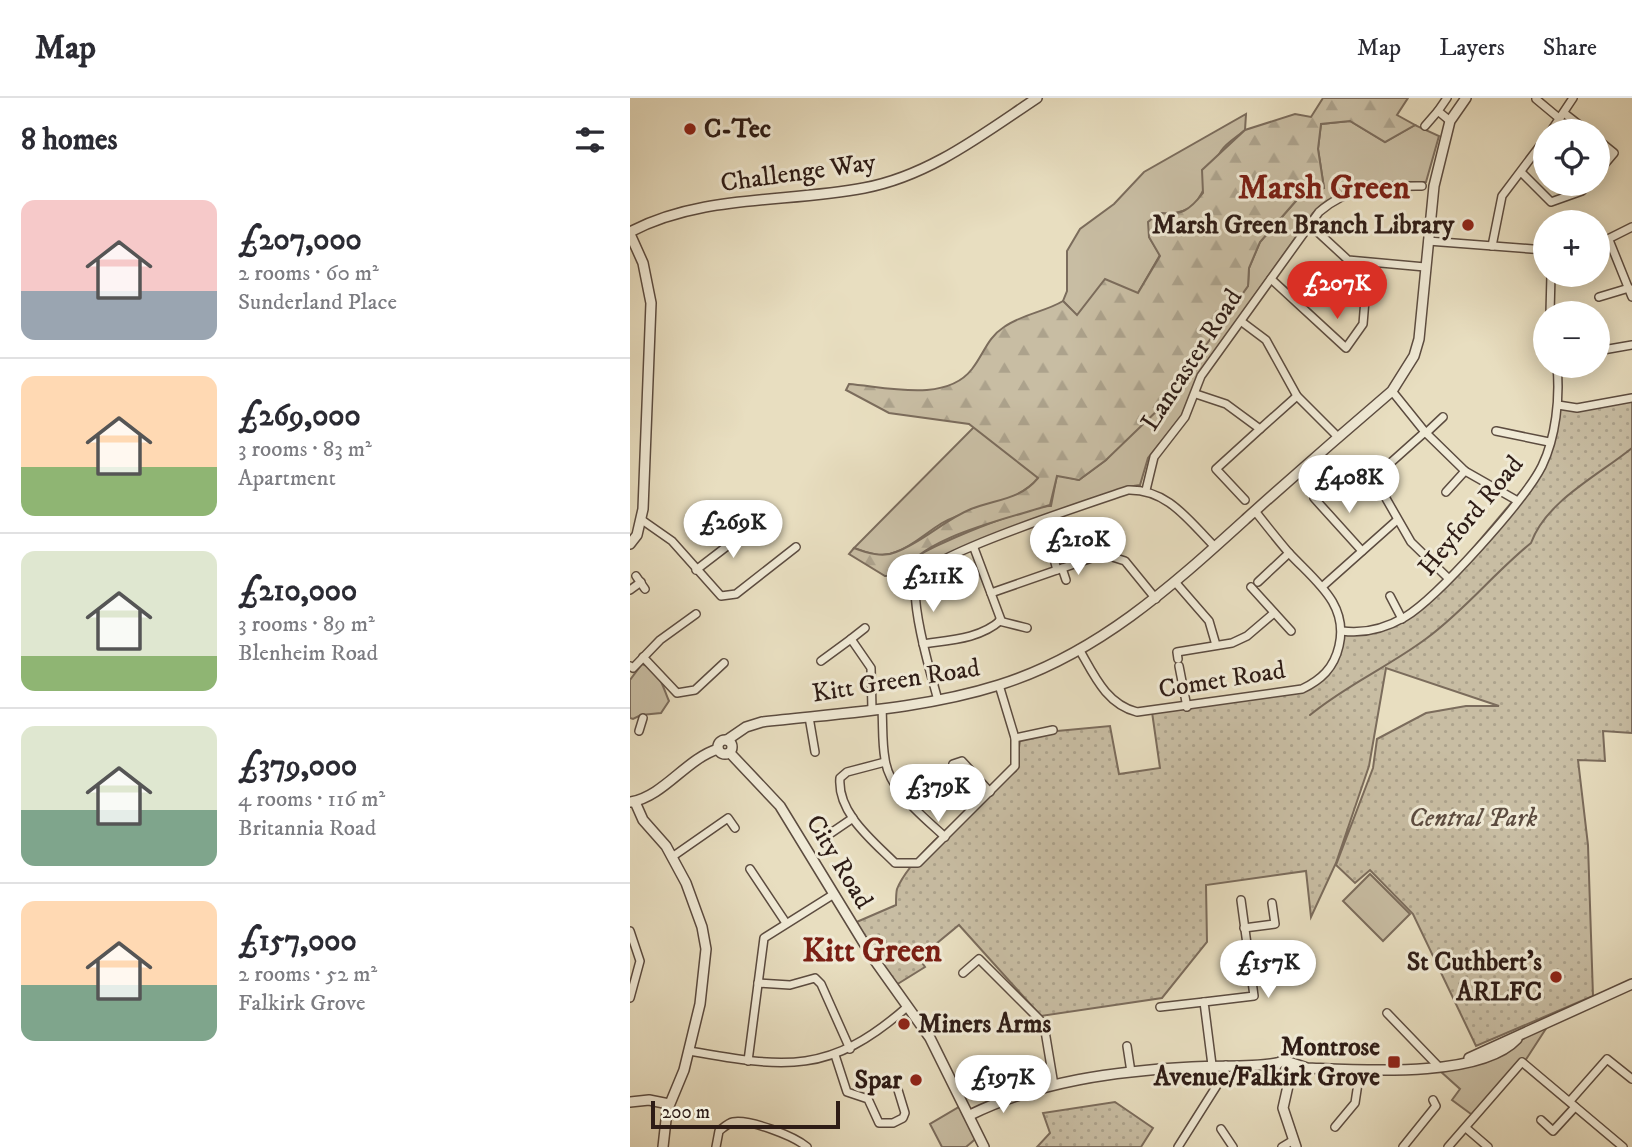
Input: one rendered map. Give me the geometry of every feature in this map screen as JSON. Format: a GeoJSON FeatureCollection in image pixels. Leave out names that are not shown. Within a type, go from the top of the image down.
{"type":"FeatureCollection","features":[{"type":"Feature","properties":{"kind":"street","name":"Challenge Way"},"geometry":{"type":"LineString","coordinates":[[630,233],[673,214],[742,201],[864,188],[907,177],[948,157],[1037,98]]}},
{"type":"Feature","properties":{"kind":"street"},"geometry":{"type":"LineString","coordinates":[[1425,126],[1447,98]]}},
{"type":"Feature","properties":{"kind":"street"},"geometry":{"type":"LineString","coordinates":[[1438,111],[1450,121],[1466,98]]}},
{"type":"Feature","properties":{"kind":"street"},"geometry":{"type":"LineString","coordinates":[[1560,119],[1573,98]]}},
{"type":"Feature","properties":{"kind":"street"},"geometry":{"type":"LineString","coordinates":[[1536,99],[1567,119]]}},
{"type":"Feature","properties":{"kind":"street","name":"Kitt Green Road"},"geometry":{"type":"LineString","coordinates":[[727,740],[752,724],[877,710],[938,700],[999,685],[1079,649],[1156,599],[1175,583],[1392,390],[1414,356],[1419,339],[1434,186],[1450,121]]}},
{"type":"Feature","properties":{"kind":"street"},"geometry":{"type":"LineString","coordinates":[[1492,246],[1502,196],[1533,156]]}},
{"type":"Feature","properties":{"kind":"street"},"geometry":{"type":"LineString","coordinates":[[1521,172],[1533,184]]}},
{"type":"Feature","properties":{"kind":"street","name":"Lancaster Road"},"geometry":{"type":"LineString","coordinates":[[1146,490],[1154,457],[1185,417],[1201,376],[1309,225],[1330,202],[1343,195],[1372,186],[1422,186]]}},
{"type":"Feature","properties":{"kind":"street"},"geometry":{"type":"LineString","coordinates":[[1546,196],[1552,202],[1568,196]]}},
{"type":"Feature","properties":{"kind":"street"},"geometry":{"type":"LineString","coordinates":[[1309,225],[1348,260],[1425,267]]}},
{"type":"Feature","properties":{"kind":"street"},"geometry":{"type":"LineString","coordinates":[[1610,239],[1632,227]]}},
{"type":"Feature","properties":{"kind":"street"},"geometry":{"type":"LineString","coordinates":[[630,233],[643,263],[651,303],[642,520],[638,535],[630,544]]}},
{"type":"Feature","properties":{"kind":"street"},"geometry":{"type":"LineString","coordinates":[[1428,240],[1533,249]]}},
{"type":"Feature","properties":{"kind":"street"},"geometry":{"type":"LineString","coordinates":[[1610,242],[1632,297]]}},
{"type":"Feature","properties":{"kind":"street"},"geometry":{"type":"LineString","coordinates":[[1271,279],[1346,348],[1363,324],[1368,263]]}},
{"type":"Feature","properties":{"kind":"street"},"geometry":{"type":"LineString","coordinates":[[1599,297],[1629,288]]}},
{"type":"Feature","properties":{"kind":"street"},"geometry":{"type":"LineString","coordinates":[[1242,322],[1266,340],[1297,396],[1338,437]]}},
{"type":"Feature","properties":{"kind":"street"},"geometry":{"type":"LineString","coordinates":[[1610,349],[1632,345]]}},
{"type":"Feature","properties":{"kind":"street","name":"Heyford Road"},"geometry":{"type":"LineString","coordinates":[[1342,631],[1376,630],[1421,607],[1516,500],[1542,465],[1558,405],[1557,378]]}},
{"type":"Feature","properties":{"kind":"street"},"geometry":{"type":"LineString","coordinates":[[1392,390],[1426,432],[1465,471],[1516,500]]}},
{"type":"Feature","properties":{"kind":"street"},"geometry":{"type":"LineString","coordinates":[[1196,394],[1226,404],[1260,429]]}},
{"type":"Feature","properties":{"kind":"street"},"geometry":{"type":"LineString","coordinates":[[1245,500],[1216,468],[1297,396]]}},
{"type":"Feature","properties":{"kind":"street"},"geometry":{"type":"LineString","coordinates":[[1558,405],[1577,408],[1632,398]]}},
{"type":"Feature","properties":{"kind":"street"},"geometry":{"type":"LineString","coordinates":[[1443,417],[1378,474],[1376,481],[1396,521],[1411,542],[1448,578]]}},
{"type":"Feature","properties":{"kind":"street"},"geometry":{"type":"LineString","coordinates":[[1496,431],[1549,442]]}},
{"type":"Feature","properties":{"kind":"street"},"geometry":{"type":"LineString","coordinates":[[1446,492],[1465,471]]}},
{"type":"Feature","properties":{"kind":"street"},"geometry":{"type":"LineString","coordinates":[[938,700],[923,644],[915,588],[917,578],[932,564],[990,539],[1146,490],[1169,501],[1215,547]]}},
{"type":"Feature","properties":{"kind":"street"},"geometry":{"type":"LineString","coordinates":[[1314,498],[1362,551]]}},
{"type":"Feature","properties":{"kind":"street"},"geometry":{"type":"LineString","coordinates":[[1255,511],[1289,553],[1323,586],[1339,612],[1342,631]]}},
{"type":"Feature","properties":{"kind":"street"},"geometry":{"type":"LineString","coordinates":[[642,520],[664,533],[718,594],[729,596],[796,547]]}},
{"type":"Feature","properties":{"kind":"street"},"geometry":{"type":"LineString","coordinates":[[1323,586],[1396,521]]}},
{"type":"Feature","properties":{"kind":"street"},"geometry":{"type":"LineString","coordinates":[[696,570],[752,527]]}},
{"type":"Feature","properties":{"kind":"street"},"geometry":{"type":"LineString","coordinates":[[974,548],[999,621]]}},
{"type":"Feature","properties":{"kind":"street"},"geometry":{"type":"LineString","coordinates":[[1289,553],[1254,584],[1274,613],[1291,631]]}},
{"type":"Feature","properties":{"kind":"street"},"geometry":{"type":"LineString","coordinates":[[991,593],[1102,554],[1115,555],[1125,561],[1156,599]]}},
{"type":"Feature","properties":{"kind":"street"},"geometry":{"type":"LineString","coordinates":[[1054,559],[1066,580]]}},
{"type":"Feature","properties":{"kind":"street"},"geometry":{"type":"LineString","coordinates":[[630,590],[640,582]]}},
{"type":"Feature","properties":{"kind":"street"},"geometry":{"type":"LineString","coordinates":[[1175,583],[1209,621],[1216,645]]}},
{"type":"Feature","properties":{"kind":"street"},"geometry":{"type":"LineString","coordinates":[[1390,596],[1402,619]]}},
{"type":"Feature","properties":{"kind":"street"},"geometry":{"type":"LineString","coordinates":[[1187,707],[1177,652],[1247,636],[1274,613]]}},
{"type":"Feature","properties":{"kind":"street"},"geometry":{"type":"LineString","coordinates":[[631,669],[660,640],[696,614]]}},
{"type":"Feature","properties":{"kind":"street"},"geometry":{"type":"LineString","coordinates":[[923,644],[967,637],[991,629],[999,621]]}},
{"type":"Feature","properties":{"kind":"street"},"geometry":{"type":"LineString","coordinates":[[999,621],[1027,628]]}},
{"type":"Feature","properties":{"kind":"street"},"geometry":{"type":"LineString","coordinates":[[821,661],[865,628]]}},
{"type":"Feature","properties":{"kind":"street","name":"Comet Road"},"geometry":{"type":"LineString","coordinates":[[1079,649],[1107,695],[1120,706],[1149,713],[1302,689],[1318,681],[1329,670],[1342,631]]}},
{"type":"Feature","properties":{"kind":"street"},"geometry":{"type":"LineString","coordinates":[[851,639],[871,668],[885,762],[902,795],[945,837]]}},
{"type":"Feature","properties":{"kind":"street"},"geometry":{"type":"LineString","coordinates":[[643,657],[658,669],[673,694],[695,690],[724,663]]}},
{"type":"Feature","properties":{"kind":"street"},"geometry":{"type":"LineString","coordinates":[[885,762],[847,772],[840,778],[843,797],[853,818],[895,863],[918,863],[1015,766],[1015,738],[999,685]]}},
{"type":"Feature","properties":{"kind":"street"},"geometry":{"type":"LineString","coordinates":[[809,717],[816,752]]}},
{"type":"Feature","properties":{"kind":"street"},"geometry":{"type":"LineString","coordinates":[[1015,738],[1053,730]]}},
{"type":"Feature","properties":{"kind":"street"},"geometry":{"type":"LineString","coordinates":[[727,740],[733,746],[730,753],[722,754],[718,749],[720,742],[727,740]]}},
{"type":"Feature","properties":{"kind":"street"},"geometry":{"type":"LineString","coordinates":[[663,1147],[669,1104],[689,1051],[702,991],[706,949],[696,907],[672,857],[632,802],[702,755],[718,749]]}},
{"type":"Feature","properties":{"kind":"street","name":"City Road"},"geometry":{"type":"LineString","coordinates":[[730,753],[779,806],[936,1048],[984,1147]]}},
{"type":"Feature","properties":{"kind":"street"},"geometry":{"type":"LineString","coordinates":[[967,786],[953,764],[962,761],[989,792]]}},
{"type":"Feature","properties":{"kind":"street"},"geometry":{"type":"LineString","coordinates":[[672,857],[728,818],[735,828]]}},
{"type":"Feature","properties":{"kind":"street"},"geometry":{"type":"LineString","coordinates":[[831,833],[853,818]]}},
{"type":"Feature","properties":{"kind":"street"},"geometry":{"type":"LineString","coordinates":[[750,869],[786,923]]}},
{"type":"Feature","properties":{"kind":"street"},"geometry":{"type":"LineString","coordinates":[[748,1062],[764,938],[834,894]]}},
{"type":"Feature","properties":{"kind":"street"},"geometry":{"type":"LineString","coordinates":[[1160,1007],[1254,996],[1241,900]]}},
{"type":"Feature","properties":{"kind":"street"},"geometry":{"type":"LineString","coordinates":[[1244,928],[1275,924],[1272,903]]}},
{"type":"Feature","properties":{"kind":"street"},"geometry":{"type":"LineString","coordinates":[[630,930],[640,961],[630,998]]}},
{"type":"Feature","properties":{"kind":"street"},"geometry":{"type":"LineString","coordinates":[[1225,961],[1249,957]]}},
{"type":"Feature","properties":{"kind":"street"},"geometry":{"type":"LineString","coordinates":[[963,973],[979,959],[1040,1020],[1045,1031],[1054,1085]]}},
{"type":"Feature","properties":{"kind":"street"},"geometry":{"type":"LineString","coordinates":[[758,983],[790,985],[815,978],[821,984],[850,1049]]}},
{"type":"Feature","properties":{"kind":"street"},"geometry":{"type":"LineString","coordinates":[[970,1115],[1007,1098],[1054,1085],[1131,1072],[1212,1065],[1263,1066],[1289,1062],[1307,1068],[1360,1070],[1438,1067],[1465,1061],[1482,1050],[1517,1039],[1632,984]]}},
{"type":"Feature","properties":{"kind":"street"},"geometry":{"type":"LineString","coordinates":[[1204,1002],[1212,1065]]}},
{"type":"Feature","properties":{"kind":"street"},"geometry":{"type":"LineString","coordinates":[[689,1051],[748,1062],[794,1063],[835,1055],[873,1037],[907,1007]]}},
{"type":"Feature","properties":{"kind":"street"},"geometry":{"type":"LineString","coordinates":[[1387,1013],[1438,1067]]}},
{"type":"Feature","properties":{"kind":"street"},"geometry":{"type":"LineString","coordinates":[[1127,1046],[1131,1072]]}},
{"type":"Feature","properties":{"kind":"street"},"geometry":{"type":"LineString","coordinates":[[835,1055],[847,1092],[868,1099],[879,1124],[903,1118],[905,1112],[898,1090]]}},
{"type":"Feature","properties":{"kind":"street"},"geometry":{"type":"LineString","coordinates":[[1541,1120],[1553,1131],[1607,1059],[1632,1079]]}},
{"type":"Feature","properties":{"kind":"street"},"geometry":{"type":"LineString","coordinates":[[1284,1093],[1293,1067],[1289,1062]]}},
{"type":"Feature","properties":{"kind":"street"},"geometry":{"type":"LineString","coordinates":[[1448,1147],[1522,1062],[1623,1147]]}},
{"type":"Feature","properties":{"kind":"street"},"geometry":{"type":"LineString","coordinates":[[1277,1063],[1276,1075],[1284,1093],[1285,1118],[1294,1144],[1282,1147]]}},
{"type":"Feature","properties":{"kind":"street"},"geometry":{"type":"LineString","coordinates":[[1178,1147],[1221,1079],[1226,1065]]}},
{"type":"Feature","properties":{"kind":"street"},"geometry":{"type":"LineString","coordinates":[[1263,1066],[1276,1075],[1290,1077],[1307,1068]]}},
{"type":"Feature","properties":{"kind":"street"},"geometry":{"type":"LineString","coordinates":[[1335,1127],[1355,1103],[1360,1070]]}},
{"type":"Feature","properties":{"kind":"street"},"geometry":{"type":"LineString","coordinates":[[630,1102],[649,1100],[669,1104]]}},
{"type":"Feature","properties":{"kind":"street"},"geometry":{"type":"LineString","coordinates":[[1403,1147],[1436,1106],[1433,1100]]}},
{"type":"Feature","properties":{"kind":"street"},"geometry":{"type":"LineString","coordinates":[[716,1147],[719,1131],[730,1122],[745,1122],[782,1133],[807,1147]]}},
{"type":"Feature","properties":{"kind":"street"},"geometry":{"type":"LineString","coordinates":[[1465,1128],[1488,1147]]}},
{"type":"Feature","properties":{"kind":"street"},"geometry":{"type":"LineString","coordinates":[[1221,1129],[1233,1147]]}},
{"type":"Feature","properties":{"kind":"green space"},"geometry":{"type":"Polygon","coordinates":[[[1323,98],[1408,98],[1397,115],[1415,125],[1385,142],[1350,121],[1321,124],[1318,149],[1324,188],[1302,194],[1260,242],[1249,268],[1248,286],[1164,404],[1106,460],[1079,480],[1057,476],[1050,505],[945,540],[911,562],[901,576],[885,576],[849,554],[854,548],[880,555],[896,552],[961,514],[1023,491],[1038,478],[969,424],[889,413],[846,390],[849,384],[897,390],[947,386],[961,380],[972,369],[998,331],[1018,319],[1063,301],[1077,315],[1105,279],[1138,293],[1160,256],[1149,237],[1148,222],[1159,213],[1173,214],[1194,204],[1203,193],[1202,170],[1245,130],[1295,114],[1311,117],[1323,98]]]}},
{"type":"Feature","properties":{"kind":"green space"},"geometry":{"type":"Polygon","coordinates":[[[1246,114],[1245,130],[1221,151],[1194,204],[1175,213],[1159,213],[1149,237],[1160,255],[1138,293],[1077,316],[1063,301],[1067,291],[1067,251],[1080,229],[1114,204],[1144,172],[1246,114]]]}},
{"type":"Feature","properties":{"kind":"green space"},"geometry":{"type":"Polygon","coordinates":[[[1350,121],[1385,142],[1415,125],[1439,136],[1426,182],[1380,183],[1353,188],[1313,213],[1198,375],[1182,415],[1148,458],[1140,485],[1127,487],[1048,519],[1054,536],[1043,540],[1036,524],[935,562],[919,575],[901,576],[909,562],[936,546],[1002,519],[1051,506],[1057,475],[1079,480],[1106,460],[1204,347],[1248,286],[1249,268],[1260,242],[1302,194],[1324,188],[1318,149],[1321,124],[1350,121]]]}},
{"type":"Feature","properties":{"kind":"green space","name":"Central Park"},"geometry":{"type":"Polygon","coordinates":[[[1632,398],[1632,733],[1603,731],[1605,761],[1578,760],[1588,845],[1593,996],[1476,1046],[1413,914],[1370,870],[1355,883],[1336,865],[1373,768],[1377,739],[1426,713],[1466,706],[1499,706],[1386,668],[1369,766],[1336,863],[1311,917],[1306,871],[1206,885],[1207,942],[1162,998],[1041,1016],[959,925],[919,958],[925,967],[896,985],[852,924],[896,905],[897,889],[917,859],[950,826],[1016,771],[1020,740],[1057,731],[1110,726],[1119,774],[1160,768],[1152,712],[1302,689],[1329,670],[1342,631],[1376,630],[1402,619],[1448,578],[1543,465],[1558,405],[1578,408],[1632,398]]]}},
{"type":"Feature","properties":{"kind":"green space"},"geometry":{"type":"Polygon","coordinates":[[[974,427],[1039,478],[1018,494],[954,517],[891,554],[880,555],[854,548],[974,427]]]}},
{"type":"Feature","properties":{"kind":"green space"},"geometry":{"type":"Polygon","coordinates":[[[642,664],[657,674],[669,701],[661,713],[641,715],[633,719],[630,718],[630,680],[642,664]]]}},
{"type":"Feature","properties":{"kind":"green space"},"geometry":{"type":"Polygon","coordinates":[[[1370,874],[1410,914],[1383,941],[1343,901],[1370,874]]]}},
{"type":"Feature","properties":{"kind":"green space"},"geometry":{"type":"Polygon","coordinates":[[[1549,1024],[1525,1061],[1475,1117],[1452,1100],[1460,1089],[1439,1070],[1549,1024]]]}},
{"type":"Feature","properties":{"kind":"green space"},"geometry":{"type":"Polygon","coordinates":[[[1115,1102],[1153,1128],[1141,1147],[1037,1147],[1050,1133],[1043,1113],[1115,1102]]]}},
{"type":"Feature","properties":{"kind":"green space"},"geometry":{"type":"Polygon","coordinates":[[[964,1104],[979,1136],[966,1147],[942,1147],[930,1124],[964,1104]]]}},
{"type":"Feature","properties":{"kind":"waterway"},"geometry":{"type":"LineString","coordinates":[[1310,715],[1441,627],[1531,543],[1548,514],[1575,490],[1632,448]]}},
{"type":"Feature","properties":{"kind":"place","name":"C-Tec"},"geometry":{"type":"Point","coordinates":[690,129]}},
{"type":"Feature","properties":{"kind":"place","name":"Marsh Green Branch Library"},"geometry":{"type":"Point","coordinates":[1468,225]}},
{"type":"Feature","properties":{"kind":"place","name":"St Cuthbert's ARLFC"},"geometry":{"type":"Point","coordinates":[1556,977]}},
{"type":"Feature","properties":{"kind":"place","name":"Miners Arms"},"geometry":{"type":"Point","coordinates":[904,1024]}},
{"type":"Feature","properties":{"kind":"place","name":"Montrose Avenue/Falkirk Grove"},"geometry":{"type":"Point","coordinates":[1394,1062]}},
{"type":"Feature","properties":{"kind":"place","name":"Spar"},"geometry":{"type":"Point","coordinates":[916,1080]}},
{"type":"Feature","properties":{"kind":"district","name":"Marsh Green"},"geometry":{"type":"Point","coordinates":[1324,188]}},
{"type":"Feature","properties":{"kind":"district","name":"Kitt Green"},"geometry":{"type":"Point","coordinates":[872,951]}}]}
